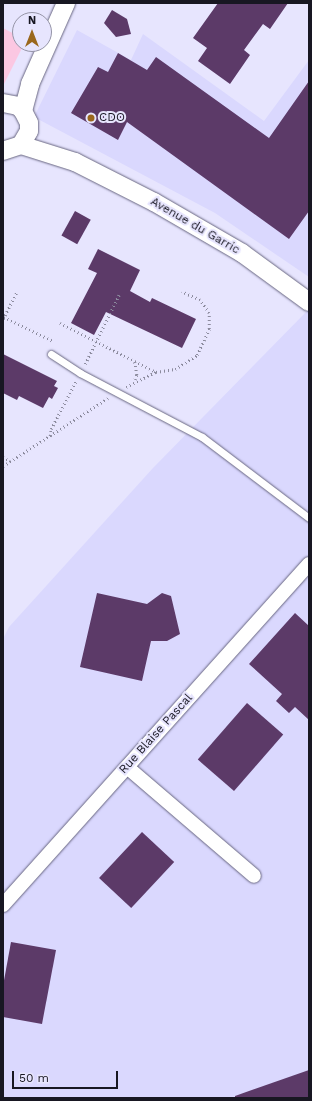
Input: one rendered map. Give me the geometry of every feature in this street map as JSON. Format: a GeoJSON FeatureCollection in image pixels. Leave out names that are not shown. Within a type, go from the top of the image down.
{"type":"FeatureCollection","features":[{"type":"Feature","properties":{"kind":"street"},"geometry":{"type":"LineString","coordinates":[[52,33],[66,3]]}},
{"type":"Feature","properties":{"kind":"street"},"geometry":{"type":"LineString","coordinates":[[26,117],[18,106],[4,103],[22,82],[38,52]]}},
{"type":"Feature","properties":{"kind":"street"},"geometry":{"type":"LineString","coordinates":[[3,152],[21,145],[29,131],[26,117],[30,84],[46,52]]}},
{"type":"Feature","properties":{"kind":"street","name":"Avenue du Garric"},"geometry":{"type":"LineString","coordinates":[[26,117],[42,138],[75,162],[154,202],[242,253],[309,302]]}},
{"type":"Feature","properties":{"kind":"street","name":"Avenue du Garric"},"geometry":{"type":"LineString","coordinates":[[21,145],[75,162]]}},
{"type":"Feature","properties":{"kind":"street","name":"Rue Blaise Pascal"},"geometry":{"type":"LineString","coordinates":[[3,905],[309,564]]}},
{"type":"Feature","properties":{"kind":"street"},"geometry":{"type":"LineString","coordinates":[[127,767],[254,876]]}},
{"type":"Feature","properties":{"kind":"lane"},"geometry":{"type":"LineString","coordinates":[[51,354],[80,373],[202,437],[309,518]]}},
{"type":"Feature","properties":{"kind":"path"},"geometry":{"type":"LineString","coordinates":[[17,292],[4,318],[53,341]]}},
{"type":"Feature","properties":{"kind":"path"},"geometry":{"type":"LineString","coordinates":[[60,323],[156,372]]}},
{"type":"Feature","properties":{"kind":"path"},"geometry":{"type":"LineString","coordinates":[[135,362],[138,375],[135,381]]}},
{"type":"Feature","properties":{"kind":"path"},"geometry":{"type":"LineString","coordinates":[[3,457],[10,461]]}},
{"type":"Feature","properties":{"kind":"shaded area"},"geometry":{"type":"Polygon","coordinates":[[[3,28],[12,33],[12,52],[20,52],[3,86],[3,28]]]}},
{"type":"Feature","properties":{"kind":"shaded area"},"geometry":{"type":"Polygon","coordinates":[[[77,30],[131,60],[143,34],[264,121],[309,60],[309,277],[215,213],[34,117],[77,30]]]}},
{"type":"Feature","properties":{"kind":"shaded area"},"geometry":{"type":"Polygon","coordinates":[[[309,309],[309,1098],[3,1098],[3,639],[9,627],[153,468],[309,309]]]}},
{"type":"Feature","properties":{"kind":"building"},"geometry":{"type":"Polygon","coordinates":[[[218,3],[288,3],[270,29],[263,24],[244,50],[250,55],[230,84],[198,61],[207,48],[193,38],[218,3]]]}},
{"type":"Feature","properties":{"kind":"building"},"geometry":{"type":"Polygon","coordinates":[[[112,10],[127,19],[131,34],[116,37],[104,23],[112,10]]]}},
{"type":"Feature","properties":{"kind":"building"},"geometry":{"type":"Polygon","coordinates":[[[118,53],[147,70],[156,57],[269,138],[309,81],[309,211],[289,239],[127,122],[118,140],[71,113],[98,67],[108,72],[118,53]]]}},
{"type":"Feature","properties":{"kind":"building"},"geometry":{"type":"Polygon","coordinates":[[[75,211],[91,220],[77,244],[61,235],[75,211]]]}},
{"type":"Feature","properties":{"kind":"building"},"geometry":{"type":"Polygon","coordinates":[[[98,249],[140,270],[130,291],[150,302],[152,298],[196,319],[182,348],[106,312],[94,335],[71,323],[97,273],[88,269],[98,249]]]}},
{"type":"Feature","properties":{"kind":"building"},"geometry":{"type":"Polygon","coordinates":[[[3,354],[57,381],[54,386],[58,388],[52,399],[49,397],[43,408],[19,396],[17,400],[3,393],[3,354]]]}},
{"type":"Feature","properties":{"kind":"building"},"geometry":{"type":"Polygon","coordinates":[[[97,593],[147,604],[162,593],[171,596],[180,634],[167,641],[151,641],[142,681],[80,667],[97,593]]]}},
{"type":"Feature","properties":{"kind":"building"},"geometry":{"type":"Polygon","coordinates":[[[295,613],[309,626],[309,720],[295,707],[289,713],[276,701],[282,694],[249,664],[295,613]]]}},
{"type":"Feature","properties":{"kind":"building"},"geometry":{"type":"Polygon","coordinates":[[[247,703],[283,734],[234,791],[198,760],[247,703]]]}},
{"type":"Feature","properties":{"kind":"building"},"geometry":{"type":"Polygon","coordinates":[[[142,832],[174,862],[131,908],[99,878],[142,832]]]}},
{"type":"Feature","properties":{"kind":"building"},"geometry":{"type":"Polygon","coordinates":[[[11,942],[56,950],[42,1024],[3,1017],[3,986],[11,942]]]}},
{"type":"Feature","properties":{"kind":"building"},"geometry":{"type":"Polygon","coordinates":[[[309,1070],[309,1098],[235,1098],[235,1096],[309,1070]]]}},
{"type":"Feature","properties":{"kind":"place","name":"CDO"},"geometry":{"type":"Point","coordinates":[91,118]}}]}
